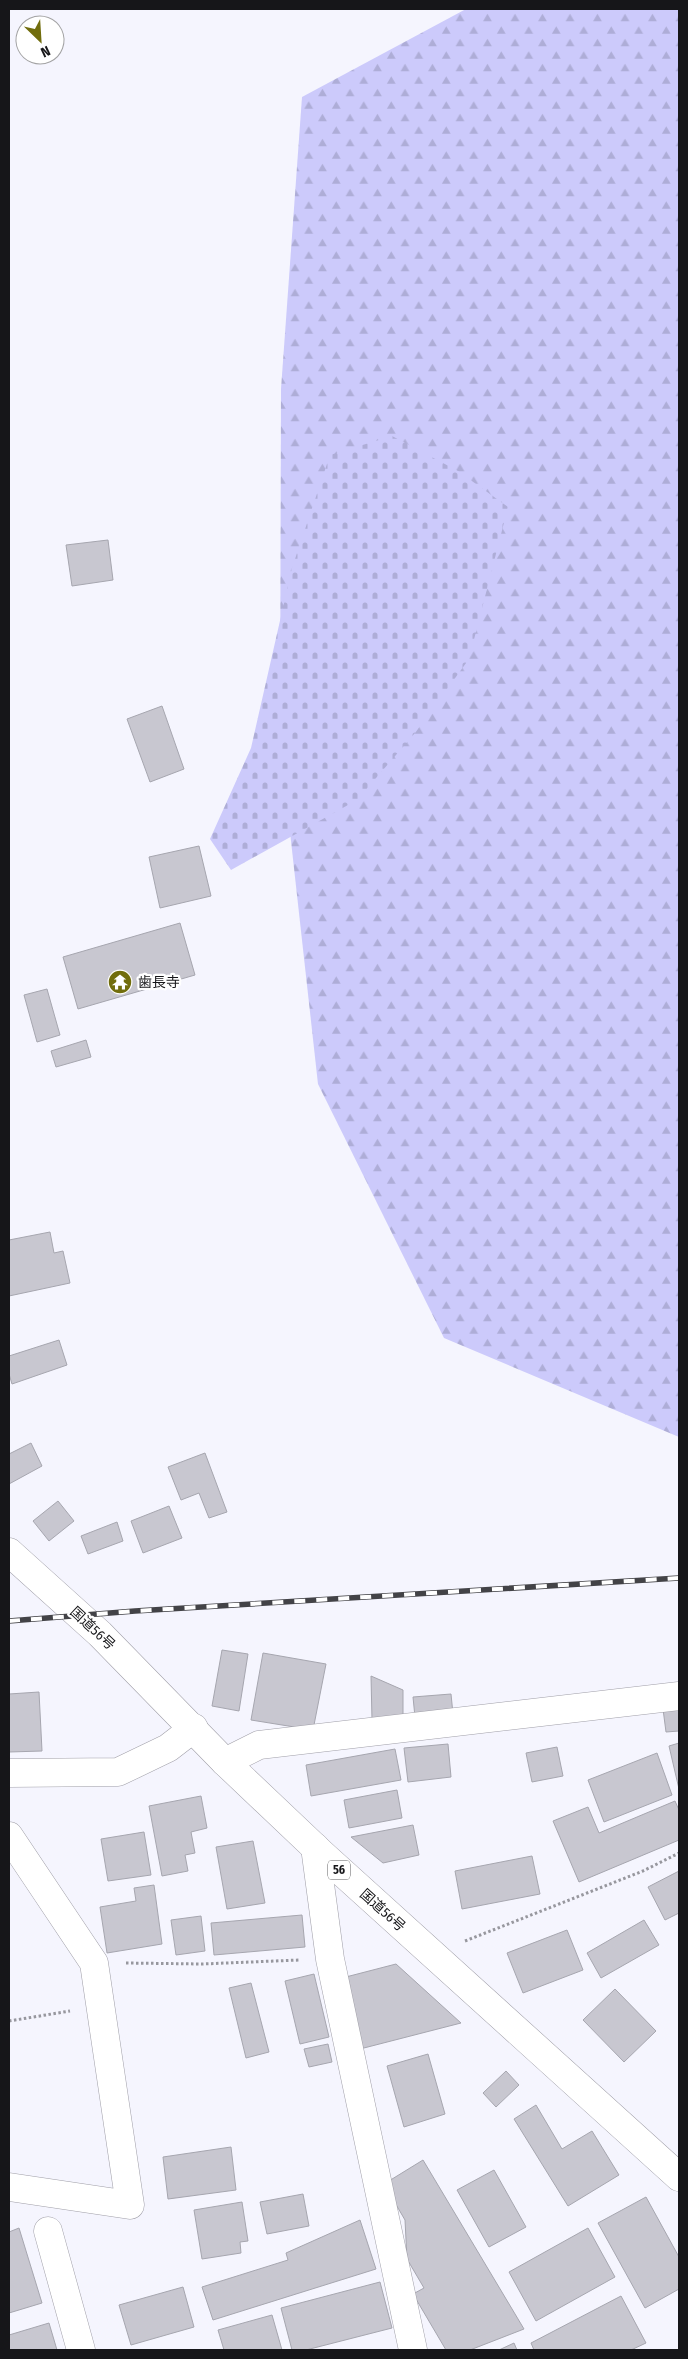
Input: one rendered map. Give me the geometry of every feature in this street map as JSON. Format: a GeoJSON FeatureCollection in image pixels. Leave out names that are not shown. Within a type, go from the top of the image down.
{"type":"FeatureCollection","features":[{"type":"Feature","properties":{"kind":"main road","name":"国道56号"},"geometry":{"type":"LineString","coordinates":[[9,1552],[100,1634],[194,1728],[225,1762],[315,1847],[679,2177]]}},
{"type":"Feature","properties":{"kind":"main road"},"geometry":{"type":"LineString","coordinates":[[225,1762],[259,1745],[679,1696]]}},
{"type":"Feature","properties":{"kind":"main road"},"geometry":{"type":"LineString","coordinates":[[9,1773],[118,1772],[168,1748],[194,1728]]}},
{"type":"Feature","properties":{"kind":"main road"},"geometry":{"type":"LineString","coordinates":[[9,1836],[94,1963],[130,2205],[9,2187]]}},
{"type":"Feature","properties":{"kind":"main road"},"geometry":{"type":"LineString","coordinates":[[315,1847],[330,1959],[413,2350]]}},
{"type":"Feature","properties":{"kind":"main road"},"geometry":{"type":"LineString","coordinates":[[48,2231],[81,2350]]}},
{"type":"Feature","properties":{"kind":"path"},"geometry":{"type":"LineString","coordinates":[[432,1954],[643,1871],[679,1853]]}},
{"type":"Feature","properties":{"kind":"path"},"geometry":{"type":"LineString","coordinates":[[94,1963],[202,1964],[330,1959]]}},
{"type":"Feature","properties":{"kind":"path"},"geometry":{"type":"LineString","coordinates":[[9,2021],[101,2006]]}},
{"type":"Feature","properties":{"kind":"green space"},"geometry":{"type":"Polygon","coordinates":[[[466,9],[679,9],[679,1437],[444,1338],[318,1084],[280,742],[281,389],[302,97],[466,9]]]}},
{"type":"Feature","properties":{"kind":"green space"},"geometry":{"type":"Polygon","coordinates":[[[392,436],[458,471],[508,507],[469,659],[415,733],[357,800],[231,870],[210,839],[251,748],[292,568],[330,455],[392,436]]]}},
{"type":"Feature","properties":{"kind":"building"},"geometry":{"type":"Polygon","coordinates":[[[108,540],[113,580],[72,586],[66,545],[108,540]]]}},
{"type":"Feature","properties":{"kind":"building"},"geometry":{"type":"Polygon","coordinates":[[[162,706],[184,769],[150,782],[127,719],[162,706]]]}},
{"type":"Feature","properties":{"kind":"building"},"geometry":{"type":"Polygon","coordinates":[[[199,846],[211,896],[160,908],[149,857],[199,846]]]}},
{"type":"Feature","properties":{"kind":"building"},"geometry":{"type":"Polygon","coordinates":[[[180,923],[195,975],[78,1009],[63,957],[180,923]]]}},
{"type":"Feature","properties":{"kind":"building"},"geometry":{"type":"Polygon","coordinates":[[[47,989],[60,1035],[37,1042],[24,995],[47,989]]]}},
{"type":"Feature","properties":{"kind":"building"},"geometry":{"type":"Polygon","coordinates":[[[86,1040],[91,1057],[56,1067],[51,1051],[86,1040]]]}},
{"type":"Feature","properties":{"kind":"building"},"geometry":{"type":"Polygon","coordinates":[[[50,1232],[54,1253],[63,1251],[70,1283],[9,1296],[9,1240],[50,1232]]]}},
{"type":"Feature","properties":{"kind":"building"},"geometry":{"type":"Polygon","coordinates":[[[59,1340],[67,1365],[12,1384],[9,1374],[9,1356],[59,1340]]]}},
{"type":"Feature","properties":{"kind":"building"},"geometry":{"type":"Polygon","coordinates":[[[31,1443],[42,1466],[9,1484],[9,1454],[31,1443]]]}},
{"type":"Feature","properties":{"kind":"building"},"geometry":{"type":"Polygon","coordinates":[[[205,1453],[227,1512],[209,1518],[199,1493],[181,1500],[168,1467],[205,1453]]]}},
{"type":"Feature","properties":{"kind":"building"},"geometry":{"type":"Polygon","coordinates":[[[58,1501],[74,1521],[49,1541],[33,1521],[58,1501]]]}},
{"type":"Feature","properties":{"kind":"building"},"geometry":{"type":"Polygon","coordinates":[[[169,1506],[182,1538],[143,1553],[131,1521],[169,1506]]]}},
{"type":"Feature","properties":{"kind":"building"},"geometry":{"type":"Polygon","coordinates":[[[117,1522],[123,1541],[88,1554],[81,1536],[117,1522]]]}},
{"type":"Feature","properties":{"kind":"building"},"geometry":{"type":"Polygon","coordinates":[[[222,1650],[248,1654],[239,1711],[212,1706],[222,1650]]]}},
{"type":"Feature","properties":{"kind":"building"},"geometry":{"type":"Polygon","coordinates":[[[263,1653],[326,1664],[313,1730],[251,1720],[263,1653]]]}},
{"type":"Feature","properties":{"kind":"building"},"geometry":{"type":"Polygon","coordinates":[[[371,1676],[403,1690],[403,1719],[372,1720],[371,1676]]]}},
{"type":"Feature","properties":{"kind":"building"},"geometry":{"type":"Polygon","coordinates":[[[39,1692],[42,1751],[9,1752],[9,1694],[39,1692]]]}},
{"type":"Feature","properties":{"kind":"building"},"geometry":{"type":"Polygon","coordinates":[[[451,1694],[453,1714],[415,1717],[413,1697],[451,1694]]]}},
{"type":"Feature","properties":{"kind":"building"},"geometry":{"type":"Polygon","coordinates":[[[679,1707],[679,1731],[666,1732],[663,1709],[679,1707]]]}},
{"type":"Feature","properties":{"kind":"building"},"geometry":{"type":"Polygon","coordinates":[[[679,1743],[679,1789],[669,1746],[679,1743]]]}},
{"type":"Feature","properties":{"kind":"building"},"geometry":{"type":"Polygon","coordinates":[[[448,1744],[451,1777],[408,1782],[404,1748],[448,1744]]]}},
{"type":"Feature","properties":{"kind":"building"},"geometry":{"type":"Polygon","coordinates":[[[557,1747],[563,1776],[532,1782],[526,1753],[557,1747]]]}},
{"type":"Feature","properties":{"kind":"building"},"geometry":{"type":"Polygon","coordinates":[[[395,1749],[401,1780],[311,1796],[306,1765],[395,1749]]]}},
{"type":"Feature","properties":{"kind":"building"},"geometry":{"type":"Polygon","coordinates":[[[657,1753],[672,1795],[604,1822],[588,1780],[657,1753]]]}},
{"type":"Feature","properties":{"kind":"building"},"geometry":{"type":"Polygon","coordinates":[[[397,1790],[402,1818],[349,1828],[344,1800],[397,1790]]]}},
{"type":"Feature","properties":{"kind":"building"},"geometry":{"type":"Polygon","coordinates":[[[201,1796],[207,1828],[191,1832],[195,1853],[185,1855],[188,1871],[162,1876],[149,1806],[201,1796]]]}},
{"type":"Feature","properties":{"kind":"building"},"geometry":{"type":"Polygon","coordinates":[[[675,1801],[679,1810],[679,1840],[579,1882],[553,1821],[588,1807],[599,1833],[675,1801]]]}},
{"type":"Feature","properties":{"kind":"building"},"geometry":{"type":"Polygon","coordinates":[[[413,1825],[419,1855],[383,1863],[351,1837],[413,1825]]]}},
{"type":"Feature","properties":{"kind":"building"},"geometry":{"type":"Polygon","coordinates":[[[144,1832],[151,1875],[108,1881],[101,1839],[144,1832]]]}},
{"type":"Feature","properties":{"kind":"building"},"geometry":{"type":"Polygon","coordinates":[[[253,1841],[265,1903],[227,1909],[216,1847],[253,1841]]]}},
{"type":"Feature","properties":{"kind":"building"},"geometry":{"type":"Polygon","coordinates":[[[532,1856],[540,1894],[462,1909],[455,1871],[532,1856]]]}},
{"type":"Feature","properties":{"kind":"building"},"geometry":{"type":"Polygon","coordinates":[[[679,1871],[679,1913],[665,1920],[648,1887],[679,1871]]]}},
{"type":"Feature","properties":{"kind":"building"},"geometry":{"type":"Polygon","coordinates":[[[154,1885],[162,1944],[107,1953],[100,1907],[136,1901],[134,1888],[154,1885]]]}},
{"type":"Feature","properties":{"kind":"building"},"geometry":{"type":"Polygon","coordinates":[[[302,1915],[305,1947],[214,1955],[211,1923],[302,1915]]]}},
{"type":"Feature","properties":{"kind":"building"},"geometry":{"type":"Polygon","coordinates":[[[201,1916],[205,1951],[176,1955],[171,1920],[201,1916]]]}},
{"type":"Feature","properties":{"kind":"building"},"geometry":{"type":"Polygon","coordinates":[[[644,1920],[659,1945],[601,1978],[587,1953],[644,1920]]]}},
{"type":"Feature","properties":{"kind":"building"},"geometry":{"type":"Polygon","coordinates":[[[567,1930],[583,1970],[523,1993],[507,1953],[567,1930]]]}},
{"type":"Feature","properties":{"kind":"building"},"geometry":{"type":"Polygon","coordinates":[[[396,1964],[461,2023],[360,2049],[342,1978],[396,1964]]]}},
{"type":"Feature","properties":{"kind":"building"},"geometry":{"type":"Polygon","coordinates":[[[314,1974],[329,2037],[300,2044],[285,1981],[314,1974]]]}},
{"type":"Feature","properties":{"kind":"building"},"geometry":{"type":"Polygon","coordinates":[[[251,1983],[269,2052],[246,2058],[229,1988],[251,1983]]]}},
{"type":"Feature","properties":{"kind":"building"},"geometry":{"type":"Polygon","coordinates":[[[615,1989],[656,2031],[624,2062],[583,2020],[615,1989]]]}},
{"type":"Feature","properties":{"kind":"building"},"geometry":{"type":"Polygon","coordinates":[[[328,2044],[332,2062],[309,2067],[304,2049],[328,2044]]]}},
{"type":"Feature","properties":{"kind":"building"},"geometry":{"type":"Polygon","coordinates":[[[428,2054],[445,2114],[404,2127],[387,2066],[428,2054]]]}},
{"type":"Feature","properties":{"kind":"building"},"geometry":{"type":"Polygon","coordinates":[[[506,2071],[519,2085],[496,2107],[483,2093],[506,2071]]]}},
{"type":"Feature","properties":{"kind":"building"},"geometry":{"type":"Polygon","coordinates":[[[536,2105],[562,2149],[592,2131],[619,2175],[568,2206],[514,2119],[536,2105]]]}},
{"type":"Feature","properties":{"kind":"building"},"geometry":{"type":"Polygon","coordinates":[[[231,2147],[236,2190],[168,2199],[163,2157],[231,2147]]]}},
{"type":"Feature","properties":{"kind":"building"},"geometry":{"type":"Polygon","coordinates":[[[423,2160],[524,2329],[470,2350],[446,2350],[413,2294],[424,2288],[407,2259],[405,2220],[384,2184],[423,2160]]]}},
{"type":"Feature","properties":{"kind":"building"},"geometry":{"type":"Polygon","coordinates":[[[494,2170],[526,2227],[489,2247],[457,2190],[494,2170]]]}},
{"type":"Feature","properties":{"kind":"building"},"geometry":{"type":"Polygon","coordinates":[[[303,2194],[309,2226],[267,2234],[260,2202],[303,2194]]]}},
{"type":"Feature","properties":{"kind":"building"},"geometry":{"type":"Polygon","coordinates":[[[646,2197],[679,2257],[679,2289],[645,2308],[598,2223],[646,2197]]]}},
{"type":"Feature","properties":{"kind":"building"},"geometry":{"type":"Polygon","coordinates":[[[242,2202],[248,2241],[240,2242],[241,2253],[202,2259],[194,2210],[242,2202]]]}},
{"type":"Feature","properties":{"kind":"building"},"geometry":{"type":"Polygon","coordinates":[[[360,2220],[376,2269],[213,2320],[202,2287],[288,2260],[286,2253],[360,2220]]]}},
{"type":"Feature","properties":{"kind":"building"},"geometry":{"type":"Polygon","coordinates":[[[19,2228],[42,2303],[9,2313],[9,2232],[19,2228]]]}},
{"type":"Feature","properties":{"kind":"building"},"geometry":{"type":"Polygon","coordinates":[[[588,2228],[615,2277],[536,2321],[509,2272],[588,2228]]]}},
{"type":"Feature","properties":{"kind":"building"},"geometry":{"type":"Polygon","coordinates":[[[380,2282],[392,2328],[306,2350],[292,2350],[281,2308],[380,2282]]]}},
{"type":"Feature","properties":{"kind":"building"},"geometry":{"type":"Polygon","coordinates":[[[183,2287],[194,2327],[131,2345],[119,2305],[183,2287]]]}},
{"type":"Feature","properties":{"kind":"building"},"geometry":{"type":"Polygon","coordinates":[[[621,2296],[646,2343],[631,2350],[534,2350],[531,2343],[621,2296]]]}},
{"type":"Feature","properties":{"kind":"building"},"geometry":{"type":"Polygon","coordinates":[[[272,2315],[282,2350],[224,2350],[218,2330],[272,2315]]]}},
{"type":"Feature","properties":{"kind":"building"},"geometry":{"type":"Polygon","coordinates":[[[49,2323],[57,2350],[9,2350],[9,2335],[49,2323]]]}},
{"type":"Feature","properties":{"kind":"building"},"geometry":{"type":"Polygon","coordinates":[[[514,2343],[517,2350],[499,2350],[514,2343]]]}},
{"type":"Feature","properties":{"kind":"railway"},"geometry":{"type":"LineString","coordinates":[[9,1621],[135,1611],[679,1578]]}},
{"type":"Feature","properties":{"kind":"place","name":"歯長寺"},"geometry":{"type":"Point","coordinates":[120,982]}}]}
